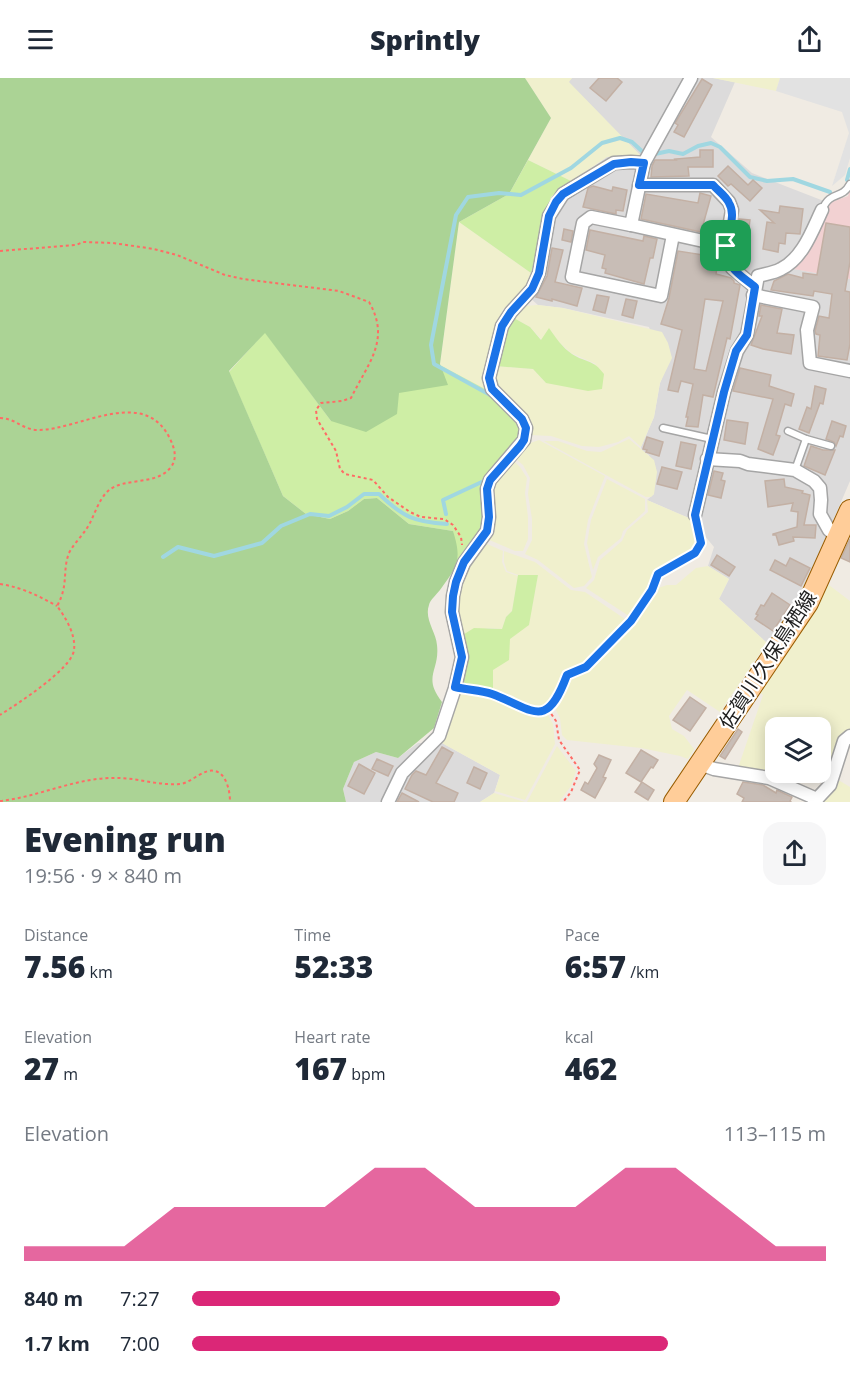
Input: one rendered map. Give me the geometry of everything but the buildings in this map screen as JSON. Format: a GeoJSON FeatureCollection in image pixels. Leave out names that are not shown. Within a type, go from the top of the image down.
{"type":"FeatureCollection","features":[{"type":"Feature","properties":{"kind":"main road","name":"佐賀川久保鳥栖線"},"geometry":{"type":"LineString","coordinates":[[674,802],[808,603],[850,510]]}},
{"type":"Feature","properties":{"kind":"street"},"geometry":{"type":"LineString","coordinates":[[631,225],[644,163],[691,78]]}},
{"type":"Feature","properties":{"kind":"street"},"geometry":{"type":"LineString","coordinates":[[388,802],[402,773],[439,736],[462,657],[452,612],[453,596],[464,562],[487,531],[489,517],[487,489],[490,480],[524,440],[526,428],[522,419],[492,389],[489,378],[502,326],[511,312],[532,289],[539,273],[549,216],[563,194],[614,164],[644,163]]}},
{"type":"Feature","properties":{"kind":"street"},"geometry":{"type":"LineString","coordinates":[[639,185],[713,185],[729,202],[732,210],[726,246],[732,268],[754,291],[813,307],[807,330],[810,363],[850,370]]}},
{"type":"Feature","properties":{"kind":"street"},"geometry":{"type":"LineString","coordinates":[[695,515],[724,392],[736,351],[747,335],[758,276],[780,270],[795,259],[806,243],[822,210]]}},
{"type":"Feature","properties":{"kind":"street"},"geometry":{"type":"LineString","coordinates":[[673,235],[661,296],[572,277],[583,223],[591,217],[726,246]]}},
{"type":"Feature","properties":{"kind":"street"},"geometry":{"type":"LineString","coordinates":[[707,459],[740,461],[795,470],[814,481],[820,488],[822,500],[820,514],[829,530],[838,538]]}},
{"type":"Feature","properties":{"kind":"street"},"geometry":{"type":"LineString","coordinates":[[700,764],[714,769],[770,778],[816,801],[830,785],[844,741],[850,736]]}},
{"type":"Feature","properties":{"kind":"lane"},"geometry":{"type":"LineString","coordinates":[[822,210],[826,200],[846,190],[850,184]]}},
{"type":"Feature","properties":{"kind":"lane"},"geometry":{"type":"LineString","coordinates":[[663,428],[712,439]]}},
{"type":"Feature","properties":{"kind":"lane"},"geometry":{"type":"LineString","coordinates":[[788,431],[831,446]]}},
{"type":"Feature","properties":{"kind":"lane"},"geometry":{"type":"LineString","coordinates":[[795,470],[806,439]]}},
{"type":"Feature","properties":{"kind":"path"},"geometry":{"type":"LineString","coordinates":[[0,251],[76,245],[83,242],[113,243],[177,255],[225,275],[339,291],[369,302],[376,314],[380,330],[377,346],[351,398],[321,403],[316,410],[317,419],[336,451],[340,469],[345,474],[373,480],[388,497],[410,512],[421,517],[444,519],[453,525],[461,537],[464,562]]}},
{"type":"Feature","properties":{"kind":"path"},"geometry":{"type":"LineString","coordinates":[[0,418],[10,418],[26,428],[39,430],[116,413],[135,413],[154,419],[166,430],[174,449],[175,460],[170,469],[160,476],[109,490],[69,554],[64,594],[57,606]]}},
{"type":"Feature","properties":{"kind":"path"},"geometry":{"type":"LineString","coordinates":[[455,687],[491,694],[529,712],[548,709],[557,700],[567,675],[586,667],[631,621],[652,590],[658,574],[695,553],[701,543],[695,515]]}},
{"type":"Feature","properties":{"kind":"path"},"geometry":{"type":"LineString","coordinates":[[0,584],[14,586],[57,606],[66,619],[74,640],[74,650],[70,661],[49,680],[0,715]]}},
{"type":"Feature","properties":{"kind":"path"},"geometry":{"type":"LineString","coordinates":[[548,709],[556,721],[559,740],[580,771],[572,792],[563,802]]}},
{"type":"Feature","properties":{"kind":"path"},"geometry":{"type":"LineString","coordinates":[[0,801],[112,778],[162,784],[187,783],[207,771],[214,771],[226,782],[230,802]]}},
{"type":"Feature","properties":{"kind":"shaded area"},"geometry":{"type":"Polygon","coordinates":[[[572,78],[713,78],[735,82],[711,137],[752,173],[829,203],[806,252],[789,268],[850,279],[850,481],[814,565],[794,604],[767,643],[719,599],[729,579],[708,566],[714,547],[691,519],[647,500],[654,494],[649,455],[642,451],[641,447],[654,417],[664,373],[649,327],[563,308],[538,305],[523,292],[531,273],[551,197],[607,157],[640,155],[568,82],[572,78]]]}},
{"type":"Feature","properties":{"kind":"shaded area"},"geometry":{"type":"Polygon","coordinates":[[[780,78],[850,78],[850,158],[845,175],[832,186],[849,133],[842,112],[776,91],[780,78]]]}},
{"type":"Feature","properties":{"kind":"shaded area"},"geometry":{"type":"Polygon","coordinates":[[[850,189],[850,279],[788,268],[806,252],[829,203],[848,196],[850,189]]]}},
{"type":"Feature","properties":{"kind":"shaded area"},"geometry":{"type":"Polygon","coordinates":[[[418,743],[442,743],[500,775],[494,793],[480,802],[346,802],[343,789],[354,762],[376,752],[398,758],[418,743]]]}},
{"type":"Feature","properties":{"kind":"green space"},"geometry":{"type":"Polygon","coordinates":[[[0,78],[525,78],[551,118],[509,194],[459,222],[440,364],[448,385],[399,393],[397,414],[366,432],[331,421],[265,333],[229,371],[283,496],[306,514],[330,519],[348,511],[364,499],[377,498],[409,524],[453,531],[456,541],[457,562],[446,582],[431,601],[428,610],[437,645],[433,686],[442,702],[434,728],[398,758],[376,752],[354,762],[343,789],[346,802],[0,802],[0,78]]]}},
{"type":"Feature","properties":{"kind":"green space"},"geometry":{"type":"Polygon","coordinates":[[[525,78],[572,78],[569,82],[640,155],[607,157],[571,181],[528,160],[551,118],[525,78]]]}},
{"type":"Feature","properties":{"kind":"green space"},"geometry":{"type":"Polygon","coordinates":[[[713,78],[780,78],[776,91],[713,78]]]}},
{"type":"Feature","properties":{"kind":"green space"},"geometry":{"type":"Polygon","coordinates":[[[528,160],[571,181],[551,197],[531,273],[459,222],[509,194],[528,160]]]}},
{"type":"Feature","properties":{"kind":"green space"},"geometry":{"type":"Polygon","coordinates":[[[459,222],[531,273],[523,292],[503,309],[482,375],[487,390],[440,365],[459,222]]]}},
{"type":"Feature","properties":{"kind":"green space"},"geometry":{"type":"Polygon","coordinates":[[[524,306],[563,308],[662,332],[672,358],[660,383],[654,417],[641,447],[629,436],[618,442],[599,447],[582,446],[551,436],[530,435],[494,382],[495,366],[533,369],[546,383],[596,364],[571,353],[549,329],[542,340],[530,327],[512,317],[524,306]]]}},
{"type":"Feature","properties":{"kind":"green space"},"geometry":{"type":"Polygon","coordinates":[[[512,317],[530,327],[541,340],[549,328],[568,351],[596,366],[604,374],[602,389],[588,391],[546,383],[533,369],[495,366],[512,317]]]}},
{"type":"Feature","properties":{"kind":"green space"},"geometry":{"type":"Polygon","coordinates":[[[265,332],[331,421],[399,393],[440,365],[487,390],[519,425],[518,439],[482,482],[484,524],[456,569],[453,531],[409,524],[377,498],[364,499],[348,511],[330,519],[306,514],[283,496],[229,372],[265,332]]]}},
{"type":"Feature","properties":{"kind":"green space"},"geometry":{"type":"Polygon","coordinates":[[[629,439],[654,460],[657,472],[654,494],[651,497],[646,497],[544,441],[558,441],[587,451],[601,452],[629,439]]]}},
{"type":"Feature","properties":{"kind":"green space"},"geometry":{"type":"Polygon","coordinates":[[[539,440],[605,476],[588,520],[584,544],[592,577],[584,586],[574,588],[538,560],[525,554],[532,540],[532,519],[528,494],[530,478],[523,465],[515,458],[530,443],[539,440]]]}},
{"type":"Feature","properties":{"kind":"green space"},"geometry":{"type":"Polygon","coordinates":[[[513,460],[527,478],[525,493],[528,539],[523,551],[515,551],[487,539],[490,498],[494,481],[513,460]]]}},
{"type":"Feature","properties":{"kind":"green space"},"geometry":{"type":"Polygon","coordinates":[[[607,479],[645,499],[645,511],[623,531],[621,538],[598,557],[593,570],[587,543],[591,520],[607,479]]]}},
{"type":"Feature","properties":{"kind":"green space"},"geometry":{"type":"Polygon","coordinates":[[[647,500],[691,519],[698,541],[692,550],[654,572],[651,584],[629,616],[586,588],[594,580],[600,560],[622,541],[627,530],[648,512],[647,500]]]}},
{"type":"Feature","properties":{"kind":"green space"},"geometry":{"type":"Polygon","coordinates":[[[485,543],[503,551],[502,562],[506,572],[518,576],[512,611],[506,617],[502,629],[488,628],[461,636],[456,610],[464,569],[485,543]]]}},
{"type":"Feature","properties":{"kind":"green space"},"geometry":{"type":"Polygon","coordinates":[[[504,551],[535,562],[571,590],[585,592],[625,619],[592,655],[581,664],[565,671],[557,691],[544,705],[533,709],[493,693],[493,670],[510,639],[532,607],[538,575],[518,575],[507,571],[504,551]]]}},
{"type":"Feature","properties":{"kind":"green space"},"geometry":{"type":"Polygon","coordinates":[[[708,566],[729,579],[719,599],[767,643],[720,712],[687,690],[669,716],[672,729],[684,736],[694,749],[688,759],[641,748],[567,740],[562,735],[560,718],[555,708],[566,692],[570,681],[601,657],[627,629],[658,588],[676,585],[696,568],[708,566]]]}},
{"type":"Feature","properties":{"kind":"green space"},"geometry":{"type":"Polygon","coordinates":[[[518,575],[538,575],[529,625],[510,639],[509,660],[493,670],[493,693],[460,685],[461,636],[474,628],[502,629],[506,617],[512,611],[518,575]]]}},
{"type":"Feature","properties":{"kind":"green space"},"geometry":{"type":"Polygon","coordinates":[[[825,582],[850,601],[850,730],[833,766],[831,765],[831,717],[765,717],[765,774],[738,768],[763,695],[758,691],[825,582]]]}},
{"type":"Feature","properties":{"kind":"green space"},"geometry":{"type":"Polygon","coordinates":[[[459,692],[492,699],[523,714],[547,713],[553,724],[555,744],[525,800],[495,791],[500,775],[442,743],[459,692]]]}},
{"type":"Feature","properties":{"kind":"green space"},"geometry":{"type":"Polygon","coordinates":[[[557,746],[576,771],[571,786],[559,802],[527,802],[557,746]]]}},
{"type":"Feature","properties":{"kind":"green space"},"geometry":{"type":"Polygon","coordinates":[[[837,781],[850,787],[850,802],[820,802],[833,790],[837,781]]]}},
{"type":"Feature","properties":{"kind":"green space"},"geometry":{"type":"Polygon","coordinates":[[[494,793],[525,802],[480,802],[494,793]]]}},
{"type":"Feature","properties":{"kind":"waterway"},"geometry":{"type":"LineString","coordinates":[[492,396],[434,364],[431,345],[456,215],[468,197],[499,193],[521,195],[571,168],[602,143],[620,138],[632,142],[645,154]]}},
{"type":"Feature","properties":{"kind":"waterway"},"geometry":{"type":"LineString","coordinates":[[655,154],[669,151],[683,154],[698,146],[711,143],[720,147],[750,177],[767,181],[793,179],[830,192]]}},
{"type":"Feature","properties":{"kind":"waterway"},"geometry":{"type":"LineString","coordinates":[[847,180],[850,169]]}},
{"type":"Feature","properties":{"kind":"waterway"},"geometry":{"type":"LineString","coordinates":[[446,514],[443,500],[486,480]]}},
{"type":"Feature","properties":{"kind":"waterway"},"geometry":{"type":"LineString","coordinates":[[163,557],[178,547],[214,556],[262,543],[281,526],[310,514],[329,516],[347,507],[364,494],[379,494],[402,513],[417,520],[447,524]]}},
{"type":"Feature","properties":{"kind":"route"},"geometry":{"type":"LineString","coordinates":[[644,163],[639,185],[713,185],[729,202],[732,210],[726,246],[732,268],[755,287],[747,335],[736,351],[707,459],[695,515],[701,543],[695,553],[658,574],[652,590],[631,621],[586,667],[567,675],[557,700],[548,709],[529,712],[491,694],[455,687],[462,657],[452,612],[456,582],[464,562],[487,531],[489,517],[487,489],[490,480],[520,446],[524,440],[526,428],[522,419],[492,389],[489,378],[491,364],[502,326],[511,312],[532,289],[539,273],[549,216],[556,202],[563,194],[614,164],[644,163]]}}]}
